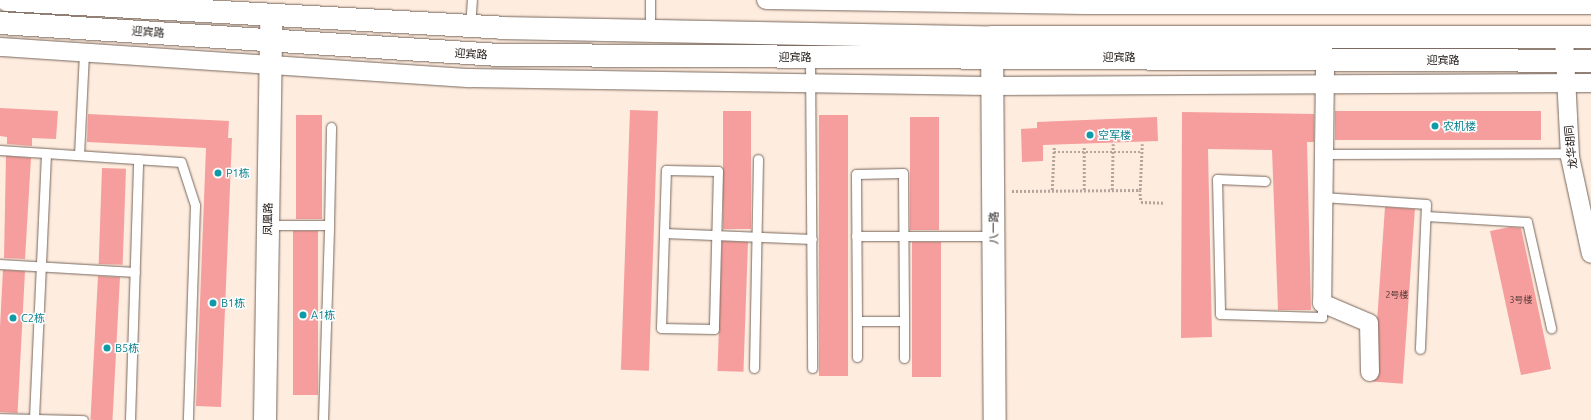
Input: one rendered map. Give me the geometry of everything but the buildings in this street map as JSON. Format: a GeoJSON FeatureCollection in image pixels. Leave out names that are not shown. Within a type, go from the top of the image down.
{"type":"FeatureCollection","features":[{"type":"Feature","properties":{"kind":"main road","name":"迎宾路"},"geometry":{"type":"LineString","coordinates":[[6,0],[163,5],[271,18],[470,27],[650,31],[992,47],[1324,59],[1591,61]]}},
{"type":"Feature","properties":{"kind":"main road","name":"凤凰路"},"geometry":{"type":"LineString","coordinates":[[265,420],[271,18]]}},
{"type":"Feature","properties":{"kind":"main road","name":"迎宾路"},"geometry":{"type":"LineString","coordinates":[[0,23],[499,55],[810,57],[992,47],[1591,37]]}},
{"type":"Feature","properties":{"kind":"main road","name":"八一路"},"geometry":{"type":"LineString","coordinates":[[992,47],[995,420]]}},
{"type":"Feature","properties":{"kind":"street"},"geometry":{"type":"LineString","coordinates":[[766,0],[1591,5]]}},
{"type":"Feature","properties":{"kind":"street","name":"龙华胡同"},"geometry":{"type":"LineString","coordinates":[[1564,37],[1570,153],[1591,254]]}},
{"type":"Feature","properties":{"kind":"street"},"geometry":{"type":"LineString","coordinates":[[0,47],[469,78],[992,86],[1325,82],[1591,83]]}},
{"type":"Feature","properties":{"kind":"street"},"geometry":{"type":"LineString","coordinates":[[1324,59],[1322,303],[1368,323],[1370,372]]}},
{"type":"Feature","properties":{"kind":"lane"},"geometry":{"type":"LineString","coordinates":[[470,27],[472,0]]}},
{"type":"Feature","properties":{"kind":"lane"},"geometry":{"type":"LineString","coordinates":[[650,0],[650,31]]}},
{"type":"Feature","properties":{"kind":"lane"},"geometry":{"type":"LineString","coordinates":[[79,155],[84,52]]}},
{"type":"Feature","properties":{"kind":"lane"},"geometry":{"type":"LineString","coordinates":[[810,57],[812,83],[812,368]]}},
{"type":"Feature","properties":{"kind":"lane"},"geometry":{"type":"LineString","coordinates":[[323,420],[331,127]]}},
{"type":"Feature","properties":{"kind":"lane"},"geometry":{"type":"LineString","coordinates":[[0,150],[180,162],[195,205],[188,420]]}},
{"type":"Feature","properties":{"kind":"lane"},"geometry":{"type":"LineString","coordinates":[[34,418],[46,153]]}},
{"type":"Feature","properties":{"kind":"lane"},"geometry":{"type":"LineString","coordinates":[[1323,154],[1570,153]]}},
{"type":"Feature","properties":{"kind":"lane"},"geometry":{"type":"LineString","coordinates":[[130,420],[138,159]]}},
{"type":"Feature","properties":{"kind":"lane"},"geometry":{"type":"LineString","coordinates":[[754,368],[758,159]]}},
{"type":"Feature","properties":{"kind":"lane"},"geometry":{"type":"LineString","coordinates":[[666,170],[718,171],[714,329],[662,328],[664,233],[666,170]]}},
{"type":"Feature","properties":{"kind":"lane"},"geometry":{"type":"LineString","coordinates":[[857,357],[856,174],[903,173],[904,358]]}},
{"type":"Feature","properties":{"kind":"lane"},"geometry":{"type":"LineString","coordinates":[[1265,181],[1217,179],[1220,314],[1322,317],[1322,303]]}},
{"type":"Feature","properties":{"kind":"lane"},"geometry":{"type":"LineString","coordinates":[[1323,197],[1426,204],[1420,349]]}},
{"type":"Feature","properties":{"kind":"lane"},"geometry":{"type":"LineString","coordinates":[[1426,216],[1527,222],[1551,328]]}},
{"type":"Feature","properties":{"kind":"lane"},"geometry":{"type":"LineString","coordinates":[[268,225],[328,225]]}},
{"type":"Feature","properties":{"kind":"lane"},"geometry":{"type":"LineString","coordinates":[[664,233],[812,239]]}},
{"type":"Feature","properties":{"kind":"lane"},"geometry":{"type":"LineString","coordinates":[[856,236],[994,236]]}},
{"type":"Feature","properties":{"kind":"lane"},"geometry":{"type":"LineString","coordinates":[[0,264],[135,272]]}},
{"type":"Feature","properties":{"kind":"lane"},"geometry":{"type":"LineString","coordinates":[[857,321],[904,321]]}},
{"type":"Feature","properties":{"kind":"lane"},"geometry":{"type":"LineString","coordinates":[[0,418],[83,420]]}},
{"type":"Feature","properties":{"kind":"path"},"geometry":{"type":"LineString","coordinates":[[1112,190],[1113,144]]}},
{"type":"Feature","properties":{"kind":"path"},"geometry":{"type":"LineString","coordinates":[[1142,144],[1140,202],[1164,203]]}},
{"type":"Feature","properties":{"kind":"path"},"geometry":{"type":"LineString","coordinates":[[1052,190],[1054,147]]}},
{"type":"Feature","properties":{"kind":"path"},"geometry":{"type":"LineString","coordinates":[[1084,147],[1084,190]]}},
{"type":"Feature","properties":{"kind":"path"},"geometry":{"type":"LineString","coordinates":[[1054,152],[1142,152]]}},
{"type":"Feature","properties":{"kind":"path"},"geometry":{"type":"LineString","coordinates":[[993,191],[1140,190]]}},
{"type":"Feature","properties":{"kind":"place","name":"农机楼"},"geometry":{"type":"Point","coordinates":[1435,126]}},
{"type":"Feature","properties":{"kind":"place","name":"空军楼"},"geometry":{"type":"Point","coordinates":[1090,135]}},
{"type":"Feature","properties":{"kind":"place","name":"P1栋"},"geometry":{"type":"Point","coordinates":[218,173]}},
{"type":"Feature","properties":{"kind":"place","name":"B1栋"},"geometry":{"type":"Point","coordinates":[213,303]}},
{"type":"Feature","properties":{"kind":"place","name":"A1栋"},"geometry":{"type":"Point","coordinates":[303,315]}},
{"type":"Feature","properties":{"kind":"place","name":"C2栋"},"geometry":{"type":"Point","coordinates":[13,318]}},
{"type":"Feature","properties":{"kind":"place","name":"B5栋"},"geometry":{"type":"Point","coordinates":[107,348]}}]}
